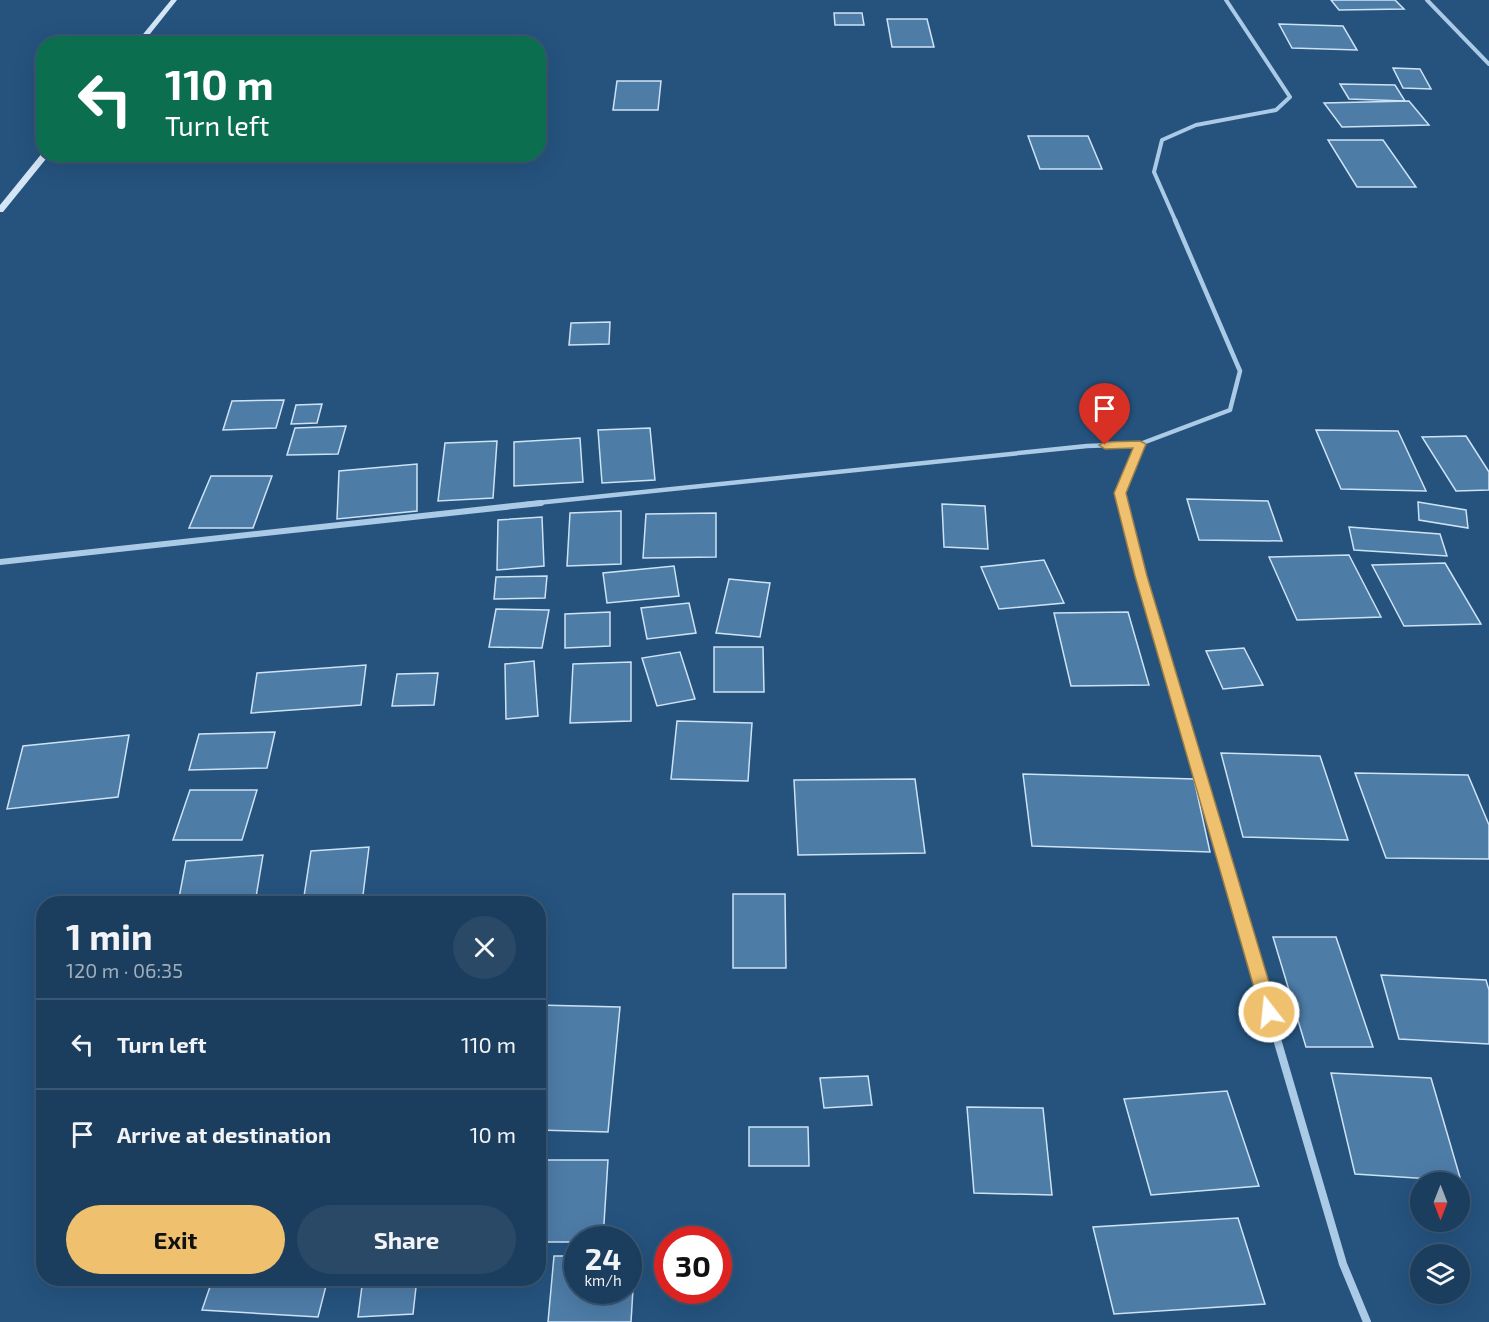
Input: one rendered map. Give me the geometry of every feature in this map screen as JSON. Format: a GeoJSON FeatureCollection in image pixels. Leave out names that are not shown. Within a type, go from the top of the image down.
{"type":"FeatureCollection","features":[{"type":"Feature","properties":{"kind":"street"},"geometry":{"type":"LineString","coordinates":[[145,36],[174,0]]}},
{"type":"Feature","properties":{"kind":"street"},"geometry":{"type":"LineString","coordinates":[[0,562],[819,473],[1087,446],[1140,444],[1230,410],[1240,371],[1154,172],[1162,140],[1196,125],[1276,110],[1290,97],[1226,0]]}},
{"type":"Feature","properties":{"kind":"street"},"geometry":{"type":"LineString","coordinates":[[1427,0],[1489,64]]}},
{"type":"Feature","properties":{"kind":"street"},"geometry":{"type":"LineString","coordinates":[[0,210],[39,162]]}},
{"type":"Feature","properties":{"kind":"street"},"geometry":{"type":"LineString","coordinates":[[1140,444],[1120,493],[1141,576],[1343,1264],[1367,1322]]}},
{"type":"Feature","properties":{"kind":"building"},"geometry":{"type":"Polygon","coordinates":[[[1331,0],[1395,0],[1404,9],[1339,10],[1331,0]]]}},
{"type":"Feature","properties":{"kind":"building"},"geometry":{"type":"Polygon","coordinates":[[[834,13],[862,13],[864,25],[835,25],[834,13]]]}},
{"type":"Feature","properties":{"kind":"building"},"geometry":{"type":"Polygon","coordinates":[[[887,19],[927,19],[934,47],[892,47],[887,19]]]}},
{"type":"Feature","properties":{"kind":"building"},"geometry":{"type":"Polygon","coordinates":[[[1279,24],[1343,26],[1357,50],[1292,48],[1279,24]]]}},
{"type":"Feature","properties":{"kind":"building"},"geometry":{"type":"Polygon","coordinates":[[[1393,68],[1420,69],[1431,89],[1403,88],[1393,68]]]}},
{"type":"Feature","properties":{"kind":"building"},"geometry":{"type":"Polygon","coordinates":[[[617,81],[661,81],[658,110],[613,110],[617,81]]]}},
{"type":"Feature","properties":{"kind":"building"},"geometry":{"type":"Polygon","coordinates":[[[1340,84],[1395,85],[1405,101],[1349,99],[1340,84]]]}},
{"type":"Feature","properties":{"kind":"building"},"geometry":{"type":"Polygon","coordinates":[[[1409,101],[1429,125],[1342,127],[1324,103],[1409,101]]]}},
{"type":"Feature","properties":{"kind":"building"},"geometry":{"type":"Polygon","coordinates":[[[1028,136],[1088,136],[1102,169],[1040,169],[1028,136]]]}},
{"type":"Feature","properties":{"kind":"building"},"geometry":{"type":"Polygon","coordinates":[[[1328,140],[1383,140],[1416,187],[1357,187],[1328,140]]]}},
{"type":"Feature","properties":{"kind":"building"},"geometry":{"type":"Polygon","coordinates":[[[610,322],[609,344],[569,345],[571,323],[610,322]]]}},
{"type":"Feature","properties":{"kind":"building"},"geometry":{"type":"Polygon","coordinates":[[[284,400],[276,428],[223,430],[232,401],[284,400]]]}},
{"type":"Feature","properties":{"kind":"building"},"geometry":{"type":"Polygon","coordinates":[[[322,404],[317,423],[291,424],[296,405],[322,404]]]}},
{"type":"Feature","properties":{"kind":"building"},"geometry":{"type":"Polygon","coordinates":[[[346,426],[338,454],[287,455],[295,428],[346,426]]]}},
{"type":"Feature","properties":{"kind":"building"},"geometry":{"type":"Polygon","coordinates":[[[650,428],[655,480],[602,483],[598,430],[650,428]]]}},
{"type":"Feature","properties":{"kind":"building"},"geometry":{"type":"Polygon","coordinates":[[[1316,430],[1398,431],[1426,491],[1341,489],[1316,430]]]}},
{"type":"Feature","properties":{"kind":"building"},"geometry":{"type":"Polygon","coordinates":[[[1466,436],[1489,472],[1489,490],[1456,491],[1422,437],[1466,436]]]}},
{"type":"Feature","properties":{"kind":"building"},"geometry":{"type":"Polygon","coordinates":[[[580,438],[583,482],[514,486],[514,442],[580,438]]]}},
{"type":"Feature","properties":{"kind":"building"},"geometry":{"type":"Polygon","coordinates":[[[497,441],[493,498],[438,501],[445,443],[497,441]]]}},
{"type":"Feature","properties":{"kind":"building"},"geometry":{"type":"Polygon","coordinates":[[[417,464],[417,511],[337,519],[339,471],[417,464]]]}},
{"type":"Feature","properties":{"kind":"building"},"geometry":{"type":"Polygon","coordinates":[[[211,476],[272,476],[253,528],[189,528],[211,476]]]}},
{"type":"Feature","properties":{"kind":"building"},"geometry":{"type":"Polygon","coordinates":[[[1187,499],[1268,501],[1282,541],[1199,540],[1187,499]]]}},
{"type":"Feature","properties":{"kind":"building"},"geometry":{"type":"Polygon","coordinates":[[[1418,502],[1466,510],[1468,528],[1419,520],[1418,502]]]}},
{"type":"Feature","properties":{"kind":"building"},"geometry":{"type":"Polygon","coordinates":[[[942,504],[985,506],[988,549],[944,547],[942,504]]]}},
{"type":"Feature","properties":{"kind":"building"},"geometry":{"type":"Polygon","coordinates":[[[621,511],[621,564],[567,566],[570,513],[621,511]]]}},
{"type":"Feature","properties":{"kind":"building"},"geometry":{"type":"Polygon","coordinates":[[[716,513],[716,557],[643,558],[646,514],[716,513]]]}},
{"type":"Feature","properties":{"kind":"building"},"geometry":{"type":"Polygon","coordinates":[[[542,517],[544,566],[497,570],[498,520],[542,517]]]}},
{"type":"Feature","properties":{"kind":"building"},"geometry":{"type":"Polygon","coordinates":[[[1349,527],[1440,534],[1447,556],[1354,550],[1349,527]]]}},
{"type":"Feature","properties":{"kind":"building"},"geometry":{"type":"Polygon","coordinates":[[[1349,555],[1381,617],[1297,620],[1269,557],[1349,555]]]}},
{"type":"Feature","properties":{"kind":"building"},"geometry":{"type":"Polygon","coordinates":[[[1044,560],[1064,603],[999,609],[981,567],[1044,560]]]}},
{"type":"Feature","properties":{"kind":"building"},"geometry":{"type":"Polygon","coordinates":[[[1445,563],[1481,624],[1404,626],[1372,565],[1445,563]]]}},
{"type":"Feature","properties":{"kind":"building"},"geometry":{"type":"Polygon","coordinates":[[[674,566],[679,596],[607,603],[603,573],[674,566]]]}},
{"type":"Feature","properties":{"kind":"building"},"geometry":{"type":"Polygon","coordinates":[[[547,576],[545,598],[494,599],[496,577],[547,576]]]}},
{"type":"Feature","properties":{"kind":"building"},"geometry":{"type":"Polygon","coordinates":[[[729,579],[770,583],[760,637],[716,633],[729,579]]]}},
{"type":"Feature","properties":{"kind":"building"},"geometry":{"type":"Polygon","coordinates":[[[689,603],[696,633],[647,639],[641,608],[689,603]]]}},
{"type":"Feature","properties":{"kind":"building"},"geometry":{"type":"Polygon","coordinates":[[[496,609],[549,610],[542,648],[489,647],[496,609]]]}},
{"type":"Feature","properties":{"kind":"building"},"geometry":{"type":"Polygon","coordinates":[[[610,612],[610,646],[565,648],[565,614],[610,612]]]}},
{"type":"Feature","properties":{"kind":"building"},"geometry":{"type":"Polygon","coordinates":[[[1128,612],[1149,685],[1071,686],[1054,613],[1128,612]]]}},
{"type":"Feature","properties":{"kind":"building"},"geometry":{"type":"Polygon","coordinates":[[[714,647],[763,647],[764,692],[714,692],[714,647]]]}},
{"type":"Feature","properties":{"kind":"building"},"geometry":{"type":"Polygon","coordinates":[[[1244,648],[1263,685],[1223,689],[1206,651],[1244,648]]]}},
{"type":"Feature","properties":{"kind":"building"},"geometry":{"type":"Polygon","coordinates":[[[680,652],[695,699],[657,706],[642,658],[680,652]]]}},
{"type":"Feature","properties":{"kind":"building"},"geometry":{"type":"Polygon","coordinates":[[[534,661],[538,716],[506,719],[505,664],[534,661]]]}},
{"type":"Feature","properties":{"kind":"building"},"geometry":{"type":"Polygon","coordinates":[[[631,662],[631,721],[570,723],[573,664],[631,662]]]}},
{"type":"Feature","properties":{"kind":"building"},"geometry":{"type":"Polygon","coordinates":[[[366,665],[361,705],[251,713],[257,673],[366,665]]]}},
{"type":"Feature","properties":{"kind":"building"},"geometry":{"type":"Polygon","coordinates":[[[438,673],[434,705],[392,706],[397,674],[438,673]]]}},
{"type":"Feature","properties":{"kind":"building"},"geometry":{"type":"Polygon","coordinates":[[[677,721],[752,723],[748,781],[671,779],[677,721]]]}},
{"type":"Feature","properties":{"kind":"building"},"geometry":{"type":"Polygon","coordinates":[[[275,732],[267,768],[189,770],[199,734],[275,732]]]}},
{"type":"Feature","properties":{"kind":"building"},"geometry":{"type":"Polygon","coordinates":[[[129,735],[118,797],[7,809],[23,746],[129,735]]]}},
{"type":"Feature","properties":{"kind":"building"},"geometry":{"type":"Polygon","coordinates":[[[1221,753],[1320,756],[1348,840],[1243,837],[1221,753]]]}},
{"type":"Feature","properties":{"kind":"building"},"geometry":{"type":"Polygon","coordinates":[[[1355,773],[1468,775],[1489,825],[1489,859],[1386,858],[1355,773]]]}},
{"type":"Feature","properties":{"kind":"building"},"geometry":{"type":"Polygon","coordinates":[[[1023,774],[1194,779],[1210,852],[1032,846],[1023,774]]]}},
{"type":"Feature","properties":{"kind":"building"},"geometry":{"type":"Polygon","coordinates":[[[915,779],[925,853],[798,855],[794,780],[915,779]]]}},
{"type":"Feature","properties":{"kind":"building"},"geometry":{"type":"Polygon","coordinates":[[[190,790],[257,790],[242,840],[173,840],[190,790]]]}},
{"type":"Feature","properties":{"kind":"building"},"geometry":{"type":"Polygon","coordinates":[[[369,847],[363,896],[304,896],[311,851],[369,847]]]}},
{"type":"Feature","properties":{"kind":"building"},"geometry":{"type":"Polygon","coordinates":[[[263,855],[256,896],[179,896],[186,861],[263,855]]]}},
{"type":"Feature","properties":{"kind":"building"},"geometry":{"type":"Polygon","coordinates":[[[733,894],[785,894],[786,968],[733,968],[733,894]]]}},
{"type":"Feature","properties":{"kind":"building"},"geometry":{"type":"Polygon","coordinates":[[[1273,937],[1336,937],[1373,1047],[1306,1047],[1273,937]]]}},
{"type":"Feature","properties":{"kind":"building"},"geometry":{"type":"Polygon","coordinates":[[[1381,975],[1486,980],[1489,990],[1489,1044],[1399,1039],[1381,975]]]}},
{"type":"Feature","properties":{"kind":"building"},"geometry":{"type":"Polygon","coordinates":[[[546,1005],[620,1007],[608,1132],[546,1130],[546,1005]]]}},
{"type":"Feature","properties":{"kind":"building"},"geometry":{"type":"Polygon","coordinates":[[[1331,1073],[1431,1078],[1458,1172],[1410,1172],[1410,1178],[1355,1174],[1331,1073]]]}},
{"type":"Feature","properties":{"kind":"building"},"geometry":{"type":"Polygon","coordinates":[[[868,1076],[872,1105],[824,1108],[820,1078],[868,1076]]]}},
{"type":"Feature","properties":{"kind":"building"},"geometry":{"type":"Polygon","coordinates":[[[1227,1091],[1259,1186],[1151,1195],[1124,1099],[1227,1091]]]}},
{"type":"Feature","properties":{"kind":"building"},"geometry":{"type":"Polygon","coordinates":[[[967,1107],[1043,1108],[1052,1195],[974,1193],[967,1107]]]}},
{"type":"Feature","properties":{"kind":"building"},"geometry":{"type":"Polygon","coordinates":[[[749,1127],[808,1127],[809,1166],[749,1166],[749,1127]]]}},
{"type":"Feature","properties":{"kind":"building"},"geometry":{"type":"Polygon","coordinates":[[[546,1160],[608,1160],[604,1226],[564,1226],[564,1242],[546,1242],[546,1160]]]}},
{"type":"Feature","properties":{"kind":"building"},"geometry":{"type":"Polygon","coordinates":[[[1238,1218],[1265,1304],[1114,1314],[1093,1227],[1238,1218]]]}},
{"type":"Feature","properties":{"kind":"building"},"geometry":{"type":"Polygon","coordinates":[[[554,1256],[564,1256],[564,1304],[632,1304],[631,1322],[548,1322],[554,1256]]]}},
{"type":"Feature","properties":{"kind":"building"},"geometry":{"type":"Polygon","coordinates":[[[210,1286],[326,1286],[318,1317],[202,1310],[210,1286]]]}},
{"type":"Feature","properties":{"kind":"building"},"geometry":{"type":"Polygon","coordinates":[[[362,1286],[416,1286],[413,1314],[358,1317],[362,1286]]]}},
{"type":"Feature","properties":{"kind":"route"},"geometry":{"type":"LineString","coordinates":[[1105,445],[1140,444],[1120,493],[1141,576],[1269,1012]]}}]}
